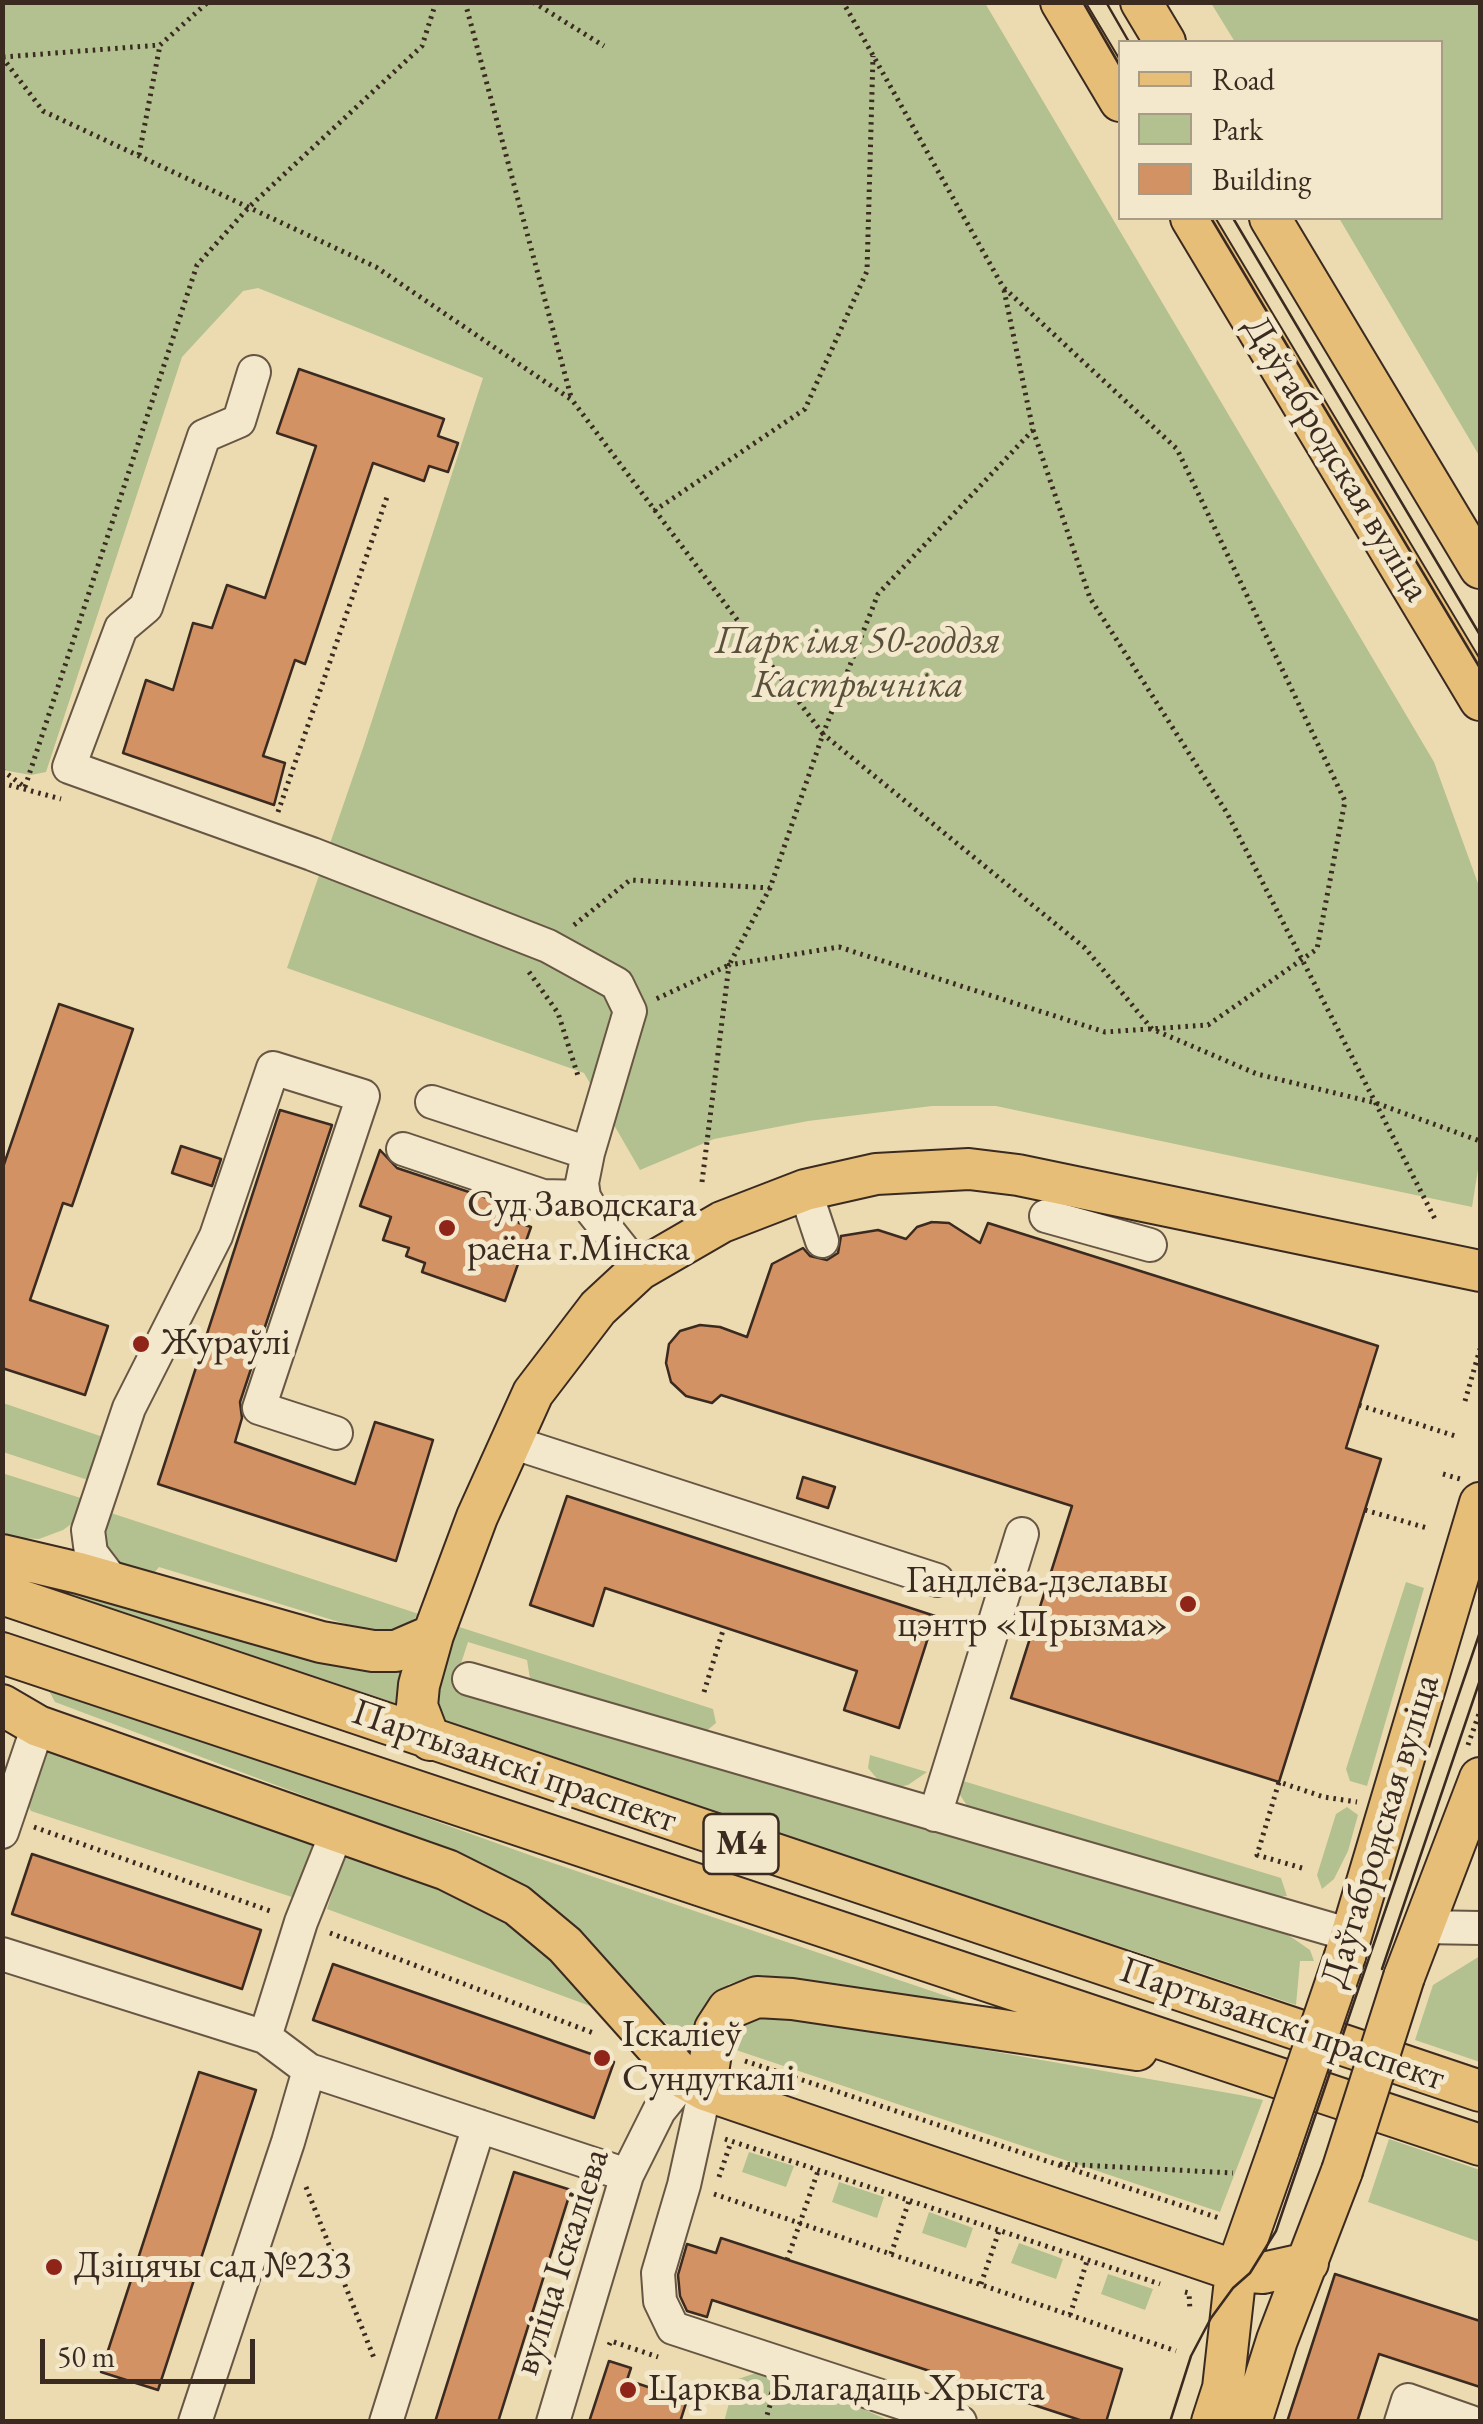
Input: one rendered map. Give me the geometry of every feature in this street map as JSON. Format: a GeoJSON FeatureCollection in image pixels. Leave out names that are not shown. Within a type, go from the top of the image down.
{"type":"FeatureCollection","features":[{"type":"Feature","properties":{"kind":"main road"},"geometry":{"type":"LineString","coordinates":[[1061,2],[1118,99]]}},
{"type":"Feature","properties":{"kind":"main road"},"geometry":{"type":"LineString","coordinates":[[1141,2],[1164,40]]}},
{"type":"Feature","properties":{"kind":"main road","name":"Даўгабродская вуліца"},"geometry":{"type":"LineString","coordinates":[[1191,220],[1480,700]]}},
{"type":"Feature","properties":{"kind":"main road","name":"Даўгабродская вуліца"},"geometry":{"type":"LineString","coordinates":[[1271,220],[1480,568]]}},
{"type":"Feature","properties":{"kind":"main road"},"geometry":{"type":"LineString","coordinates":[[430,1740],[417,1706],[433,1635],[508,1441],[532,1394],[598,1308],[639,1270],[722,1222],[806,1190],[876,1174],[969,1168],[1046,1213],[1480,1271]]}},
{"type":"Feature","properties":{"kind":"main road","name":"Даўгабродская вуліца"},"geometry":{"type":"LineString","coordinates":[[1212,2422],[1222,2388],[1236,2270],[1264,2162],[1348,1946],[1480,1504]]}},
{"type":"Feature","properties":{"kind":"main road"},"geometry":{"type":"LineString","coordinates":[[11,1557],[322,1642],[373,1652],[396,1650],[433,1635]]}},
{"type":"Feature","properties":{"kind":"main road","name":"Партызанскі праспект"},"geometry":{"type":"LineString","coordinates":[[2,1594],[1480,2091]]}},
{"type":"Feature","properties":{"kind":"main road","name":"Партызанскі праспект"},"geometry":{"type":"LineString","coordinates":[[2,1653],[1480,2145]]}},
{"type":"Feature","properties":{"kind":"main road"},"geometry":{"type":"LineString","coordinates":[[2,1705],[38,1726],[447,1870],[517,1905],[566,1946],[695,2084],[1236,2270],[1263,2274],[1308,2263]]}},
{"type":"Feature","properties":{"kind":"main road","name":"Даўгабродская вуліца"},"geometry":{"type":"LineString","coordinates":[[1251,2422],[1277,2340],[1342,2171],[1404,1976],[1480,1778]]}},
{"type":"Feature","properties":{"kind":"main road"},"geometry":{"type":"LineString","coordinates":[[1348,1946],[1423,1927]]}},
{"type":"Feature","properties":{"kind":"main road"},"geometry":{"type":"LineString","coordinates":[[695,2084],[715,2029],[728,2009],[757,1997],[1248,2067]]}},
{"type":"Feature","properties":{"kind":"street"},"geometry":{"type":"LineString","coordinates":[[254,372],[239,420],[204,436],[146,607],[121,628],[69,767],[548,946],[617,984],[630,1011],[582,1183],[584,1198],[639,1270]]}},
{"type":"Feature","properties":{"kind":"street"},"geometry":{"type":"LineString","coordinates":[[113,1582],[91,1553],[88,1530],[129,1408],[216,1236],[273,1068],[362,1096],[259,1408],[336,1433]]}},
{"type":"Feature","properties":{"kind":"street"},"geometry":{"type":"LineString","coordinates":[[432,1102],[588,1153]]}},
{"type":"Feature","properties":{"kind":"street"},"geometry":{"type":"LineString","coordinates":[[403,1149],[543,1196],[584,1198]]}},
{"type":"Feature","properties":{"kind":"street"},"geometry":{"type":"LineString","coordinates":[[806,1190],[822,1242]]}},
{"type":"Feature","properties":{"kind":"street"},"geometry":{"type":"LineString","coordinates":[[1046,1213],[1150,1245]]}},
{"type":"Feature","properties":{"kind":"street"},"geometry":{"type":"LineString","coordinates":[[508,1441],[937,1580]]}},
{"type":"Feature","properties":{"kind":"street"},"geometry":{"type":"LineString","coordinates":[[11,1557],[60,1546],[88,1530]]}},
{"type":"Feature","properties":{"kind":"street"},"geometry":{"type":"LineString","coordinates":[[935,1814],[1022,1534]]}},
{"type":"Feature","properties":{"kind":"street"},"geometry":{"type":"LineString","coordinates":[[468,1679],[935,1814],[1348,1946]]}},
{"type":"Feature","properties":{"kind":"street"},"geometry":{"type":"LineString","coordinates":[[2,1832],[38,1726]]}},
{"type":"Feature","properties":{"kind":"street"},"geometry":{"type":"LineString","coordinates":[[264,2038],[300,1922],[338,1829]]}},
{"type":"Feature","properties":{"kind":"street"},"geometry":{"type":"LineString","coordinates":[[1423,1927],[1480,1928]]}},
{"type":"Feature","properties":{"kind":"street"},"geometry":{"type":"LineString","coordinates":[[2,1954],[264,2038],[309,2070],[627,2174]]}},
{"type":"Feature","properties":{"kind":"street"},"geometry":{"type":"LineString","coordinates":[[195,2422],[309,2070]]}},
{"type":"Feature","properties":{"kind":"street"},"geometry":{"type":"LineString","coordinates":[[695,2084],[696,2130],[658,2273],[660,2301],[673,2328],[960,2422]]}},
{"type":"Feature","properties":{"kind":"street","name":"вуліца Іскаліева"},"geometry":{"type":"LineString","coordinates":[[553,2422],[627,2174],[659,2111],[695,2084]]}},
{"type":"Feature","properties":{"kind":"street"},"geometry":{"type":"LineString","coordinates":[[389,2412],[479,2126]]}},
{"type":"Feature","properties":{"kind":"street"},"geometry":{"type":"LineString","coordinates":[[1402,2422],[1408,2400],[1470,2422]]}},
{"type":"Feature","properties":{"kind":"path"},"geometry":{"type":"LineString","coordinates":[[138,156],[160,45],[208,2]]}},
{"type":"Feature","properties":{"kind":"path"},"geometry":{"type":"LineString","coordinates":[[24,787],[198,265],[249,207],[422,46],[436,2]]}},
{"type":"Feature","properties":{"kind":"path"},"geometry":{"type":"LineString","coordinates":[[465,2],[572,400]]}},
{"type":"Feature","properties":{"kind":"path"},"geometry":{"type":"LineString","coordinates":[[533,2],[604,46]]}},
{"type":"Feature","properties":{"kind":"path"},"geometry":{"type":"LineString","coordinates":[[842,2],[1003,287],[1033,430],[1090,598],[1227,813],[1435,1220]]}},
{"type":"Feature","properties":{"kind":"path"},"geometry":{"type":"LineString","coordinates":[[2,57],[160,45]]}},
{"type":"Feature","properties":{"kind":"path"},"geometry":{"type":"LineString","coordinates":[[653,512],[805,408],[867,271],[873,53]]}},
{"type":"Feature","properties":{"kind":"path"},"geometry":{"type":"LineString","coordinates":[[2,57],[43,111],[376,267],[572,400],[823,734],[1085,948],[1152,1029],[1257,1074],[1376,1104],[1480,1141]]}},
{"type":"Feature","properties":{"kind":"path"},"geometry":{"type":"LineString","coordinates":[[630,1011],[730,965],[838,946],[1105,1032],[1208,1025],[1318,948],[1345,801],[1176,449],[1003,287]]}},
{"type":"Feature","properties":{"kind":"path"},"geometry":{"type":"LineString","coordinates":[[702,1182],[730,965],[770,888],[823,734],[878,594],[1033,430]]}},
{"type":"Feature","properties":{"kind":"path"},"geometry":{"type":"LineString","coordinates":[[269,839],[388,494]]}},
{"type":"Feature","properties":{"kind":"path"},"geometry":{"type":"LineString","coordinates":[[2,770],[24,787]]}},
{"type":"Feature","properties":{"kind":"path"},"geometry":{"type":"LineString","coordinates":[[2,783],[61,800]]}},
{"type":"Feature","properties":{"kind":"path"},"geometry":{"type":"LineString","coordinates":[[582,1088],[558,1013],[524,964],[630,880],[770,888]]}},
{"type":"Feature","properties":{"kind":"path"},"geometry":{"type":"LineString","coordinates":[[1465,1401],[1480,1350]]}},
{"type":"Feature","properties":{"kind":"path"},"geometry":{"type":"LineString","coordinates":[[1359,1405],[1455,1436]]}},
{"type":"Feature","properties":{"kind":"path"},"geometry":{"type":"LineString","coordinates":[[1365,1510],[1427,1528]]}},
{"type":"Feature","properties":{"kind":"path"},"geometry":{"type":"LineString","coordinates":[[704,1692],[724,1627]]}},
{"type":"Feature","properties":{"kind":"path"},"geometry":{"type":"LineString","coordinates":[[1302,1868],[1257,1855],[1278,1782],[1324,1797],[1356,1802]]}},
{"type":"Feature","properties":{"kind":"path"},"geometry":{"type":"LineString","coordinates":[[728,2056],[1218,2219]]}},
{"type":"Feature","properties":{"kind":"path"},"geometry":{"type":"LineString","coordinates":[[696,2130],[1188,2293],[1190,2311]]}},
{"type":"Feature","properties":{"kind":"path"},"geometry":{"type":"LineString","coordinates":[[288,2142],[389,2412]]}},
{"type":"Feature","properties":{"kind":"path"},"geometry":{"type":"LineString","coordinates":[[727,2154],[731,2142]]}},
{"type":"Feature","properties":{"kind":"path"},"geometry":{"type":"LineString","coordinates":[[1052,2164],[1264,2162]]}},
{"type":"Feature","properties":{"kind":"path"},"geometry":{"type":"LineString","coordinates":[[787,2260],[818,2171]]}},
{"type":"Feature","properties":{"kind":"path"},"geometry":{"type":"LineString","coordinates":[[684,2185],[1176,2351]]}},
{"type":"Feature","properties":{"kind":"path"},"geometry":{"type":"LineString","coordinates":[[891,2254],[908,2201]]}},
{"type":"Feature","properties":{"kind":"path"},"geometry":{"type":"LineString","coordinates":[[981,2284],[999,2231]]}},
{"type":"Feature","properties":{"kind":"path"},"geometry":{"type":"LineString","coordinates":[[1070,2315],[1087,2261]]}},
{"type":"Feature","properties":{"kind":"path"},"geometry":{"type":"LineString","coordinates":[[602,2357],[611,2341],[665,2359]]}},
{"type":"Feature","properties":{"kind":"path"},"geometry":{"type":"LineString","coordinates":[[756,2389],[774,2395],[765,2422]]}},
{"type":"Feature","properties":{"kind":"green space","name":"Парк імя 50-годдзя Кастрычніка"},"geometry":{"type":"Polygon","coordinates":[[[2,3],[985,3],[1434,762],[1480,889],[1480,1157],[1472,1207],[996,1106],[932,1106],[808,1121],[714,1139],[640,1170],[584,1073],[287,968],[483,378],[258,288],[243,291],[182,357],[46,772],[31,775],[3,770],[2,3]]]}},
{"type":"Feature","properties":{"kind":"green space"},"geometry":{"type":"Polygon","coordinates":[[[1211,3],[1480,3],[1480,457],[1340,220],[1443,220],[1443,40],[1234,40],[1211,3]]]}},
{"type":"Feature","properties":{"kind":"green space"},"geometry":{"type":"Polygon","coordinates":[[[3,1403],[112,1440],[97,1483],[3,1452],[3,1403]]]}},
{"type":"Feature","properties":{"kind":"green space"},"geometry":{"type":"Polygon","coordinates":[[[2,1473],[87,1500],[81,1517],[63,1530],[39,1539],[3,1537],[2,1473]]]}},
{"type":"Feature","properties":{"kind":"green space"},"geometry":{"type":"Polygon","coordinates":[[[111,1513],[419,1614],[400,1633],[385,1636],[159,1567],[150,1578],[132,1576],[100,1550],[102,1522],[111,1513]]]}},
{"type":"Feature","properties":{"kind":"green space"},"geometry":{"type":"Polygon","coordinates":[[[51,1582],[413,1659],[404,1706],[47,1587],[51,1582]]]}},
{"type":"Feature","properties":{"kind":"green space"},"geometry":{"type":"Polygon","coordinates":[[[1406,1582],[1424,1588],[1367,1786],[1350,1781],[1346,1769],[1406,1582]]]}},
{"type":"Feature","properties":{"kind":"green space"},"geometry":{"type":"Polygon","coordinates":[[[450,1624],[713,1709],[716,1723],[704,1733],[531,1685],[527,1660],[468,1642],[453,1688],[1281,1930],[1310,1950],[1314,1961],[1300,1961],[1296,2005],[449,1723],[436,1716],[424,1688],[450,1624]]]}},
{"type":"Feature","properties":{"kind":"green space"},"geometry":{"type":"Polygon","coordinates":[[[43,1680],[535,1857],[964,2002],[960,2007],[761,1975],[729,1984],[703,2011],[693,2029],[667,2024],[644,2012],[518,1886],[483,1863],[55,1702],[43,1680]]]}},
{"type":"Feature","properties":{"kind":"green space"},"geometry":{"type":"Polygon","coordinates":[[[53,1747],[322,1834],[298,1899],[31,1811],[26,1802],[40,1755],[53,1747]]]}},
{"type":"Feature","properties":{"kind":"green space"},"geometry":{"type":"Polygon","coordinates":[[[870,1755],[927,1772],[899,1787],[879,1781],[868,1768],[870,1755]]]}},
{"type":"Feature","properties":{"kind":"green space"},"geometry":{"type":"Polygon","coordinates":[[[960,1780],[1281,1878],[1287,1896],[1273,1897],[968,1807],[958,1792],[960,1780]]]}},
{"type":"Feature","properties":{"kind":"green space"},"geometry":{"type":"Polygon","coordinates":[[[1347,1807],[1358,1815],[1348,1851],[1334,1879],[1322,1889],[1317,1875],[1336,1814],[1347,1807]]]}},
{"type":"Feature","properties":{"kind":"green space"},"geometry":{"type":"Polygon","coordinates":[[[348,1844],[513,1917],[601,2010],[327,1909],[348,1844]]]}},
{"type":"Feature","properties":{"kind":"green space"},"geometry":{"type":"Polygon","coordinates":[[[1480,1956],[1480,2062],[1415,2040],[1433,1985],[1480,1956]]]}},
{"type":"Feature","properties":{"kind":"green space"},"geometry":{"type":"Polygon","coordinates":[[[792,2016],[1263,2100],[1220,2212],[730,2048],[731,2037],[739,2025],[752,2017],[792,2016]]]}},
{"type":"Feature","properties":{"kind":"green space"},"geometry":{"type":"Polygon","coordinates":[[[1389,2139],[1480,2170],[1480,2242],[1368,2202],[1389,2139]]]}},
{"type":"Feature","properties":{"kind":"green space"},"geometry":{"type":"Polygon","coordinates":[[[749,2152],[794,2166],[786,2187],[742,2172],[749,2152]]]}},
{"type":"Feature","properties":{"kind":"green space"},"geometry":{"type":"Polygon","coordinates":[[[839,2182],[884,2197],[877,2218],[832,2202],[839,2182]]]}},
{"type":"Feature","properties":{"kind":"green space"},"geometry":{"type":"Polygon","coordinates":[[[929,2212],[973,2228],[966,2248],[922,2233],[929,2212]]]}},
{"type":"Feature","properties":{"kind":"green space"},"geometry":{"type":"Polygon","coordinates":[[[1019,2243],[1063,2259],[1056,2279],[1011,2263],[1019,2243]]]}},
{"type":"Feature","properties":{"kind":"green space"},"geometry":{"type":"Polygon","coordinates":[[[1108,2274],[1153,2289],[1145,2310],[1101,2294],[1108,2274]]]}},
{"type":"Feature","properties":{"kind":"green space"},"geometry":{"type":"Polygon","coordinates":[[[765,2370],[890,2421],[724,2422],[735,2380],[765,2370]]]}},
{"type":"Feature","properties":{"kind":"building"},"geometry":{"type":"Polygon","coordinates":[[[299,369],[444,419],[438,436],[458,443],[448,472],[429,466],[424,481],[373,463],[305,664],[295,660],[263,756],[285,763],[274,805],[123,753],[146,680],[173,690],[193,623],[212,628],[227,585],[265,598],[316,446],[277,433],[299,369]]]}},
{"type":"Feature","properties":{"kind":"building"},"geometry":{"type":"Polygon","coordinates":[[[59,1004],[133,1029],[72,1206],[63,1203],[30,1300],[108,1326],[85,1395],[2,1368],[2,1170],[59,1004]]]}},
{"type":"Feature","properties":{"kind":"building"},"geometry":{"type":"Polygon","coordinates":[[[280,1110],[332,1125],[240,1402],[242,1418],[235,1442],[355,1484],[375,1422],[433,1440],[396,1561],[158,1484],[280,1110]]]}},
{"type":"Feature","properties":{"kind":"building"},"geometry":{"type":"Polygon","coordinates":[[[181,1146],[221,1159],[212,1186],[172,1173],[181,1146]]]}},
{"type":"Feature","properties":{"kind":"building"},"geometry":{"type":"Polygon","coordinates":[[[380,1150],[397,1168],[523,1210],[519,1223],[531,1227],[505,1301],[422,1272],[425,1263],[406,1256],[409,1248],[383,1240],[391,1217],[360,1206],[380,1150]]]}},
{"type":"Feature","properties":{"kind":"building","name":"Гандлёва-дзелавы цэнтр «Прызма»"},"geometry":{"type":"Polygon","coordinates":[[[932,1222],[949,1223],[980,1243],[988,1223],[1378,1346],[1346,1448],[1381,1459],[1279,1782],[1011,1698],[1072,1506],[721,1395],[712,1403],[686,1396],[671,1382],[666,1363],[669,1344],[680,1331],[700,1325],[720,1327],[747,1337],[772,1264],[803,1248],[810,1256],[827,1260],[838,1253],[841,1236],[878,1230],[906,1239],[917,1227],[932,1222]]]}},
{"type":"Feature","properties":{"kind":"building"},"geometry":{"type":"Polygon","coordinates":[[[803,1477],[835,1487],[828,1508],[797,1498],[803,1477]]]}},
{"type":"Feature","properties":{"kind":"building"},"geometry":{"type":"Polygon","coordinates":[[[567,1496],[935,1616],[899,1728],[844,1710],[857,1671],[605,1588],[593,1626],[530,1605],[567,1496]]]}},
{"type":"Feature","properties":{"kind":"building"},"geometry":{"type":"Polygon","coordinates":[[[32,1854],[261,1930],[242,1989],[12,1914],[32,1854]]]}},
{"type":"Feature","properties":{"kind":"building"},"geometry":{"type":"Polygon","coordinates":[[[333,1964],[614,2062],[594,2118],[313,2020],[333,1964]]]}},
{"type":"Feature","properties":{"kind":"building"},"geometry":{"type":"Polygon","coordinates":[[[199,2072],[256,2090],[158,2390],[101,2372],[199,2072]]]}},
{"type":"Feature","properties":{"kind":"building"},"geometry":{"type":"Polygon","coordinates":[[[514,2172],[571,2190],[498,2422],[435,2422],[514,2172]]]}},
{"type":"Feature","properties":{"kind":"building"},"geometry":{"type":"Polygon","coordinates":[[[721,2238],[1122,2369],[1106,2422],[1086,2422],[712,2300],[707,2317],[687,2311],[680,2296],[678,2275],[687,2244],[716,2253],[721,2238]]]}},
{"type":"Feature","properties":{"kind":"building"},"geometry":{"type":"Polygon","coordinates":[[[1335,2274],[1480,2321],[1480,2387],[1379,2354],[1357,2422],[1287,2422],[1335,2274]]]}},
{"type":"Feature","properties":{"kind":"building","name":"Царква Благадаць Хрыста"},"geometry":{"type":"Polygon","coordinates":[[[609,2361],[631,2368],[627,2380],[687,2400],[680,2422],[589,2422],[609,2361]]]}},
{"type":"Feature","properties":{"kind":"tram line"},"geometry":{"type":"LineString","coordinates":[[1083,2],[1118,63]]}},
{"type":"Feature","properties":{"kind":"tram line"},"geometry":{"type":"LineString","coordinates":[[1106,2],[1128,40]]}},
{"type":"Feature","properties":{"kind":"tram line"},"geometry":{"type":"LineString","coordinates":[[1212,220],[1480,668]]}},
{"type":"Feature","properties":{"kind":"tram line"},"geometry":{"type":"LineString","coordinates":[[1234,220],[1480,635]]}},
{"type":"Feature","properties":{"kind":"tram line"},"geometry":{"type":"LineString","coordinates":[[1170,2422],[1191,2356],[1211,2318],[1233,2288],[1250,2273],[1276,2231],[1480,1632]]}},
{"type":"Feature","properties":{"kind":"tram line"},"geometry":{"type":"LineString","coordinates":[[1382,1969],[1480,1680]]}},
{"type":"Feature","properties":{"kind":"place","name":"Суд Заводскага раёна г.Мінска"},"geometry":{"type":"Point","coordinates":[447,1228]}},
{"type":"Feature","properties":{"kind":"place","name":"Жураўлі"},"geometry":{"type":"Point","coordinates":[141,1344]}},
{"type":"Feature","properties":{"kind":"place","name":"Гандлёва-дзелавы цэнтр «Прызма»"},"geometry":{"type":"Point","coordinates":[1188,1604]}},
{"type":"Feature","properties":{"kind":"place","name":"Іскаліеў Сундуткалі"},"geometry":{"type":"Point","coordinates":[602,2058]}},
{"type":"Feature","properties":{"kind":"place","name":"Дзіцячы сад №233"},"geometry":{"type":"Point","coordinates":[54,2267]}},
{"type":"Feature","properties":{"kind":"place","name":"Царква Благадаць Хрыста"},"geometry":{"type":"Point","coordinates":[628,2390]}}]}
